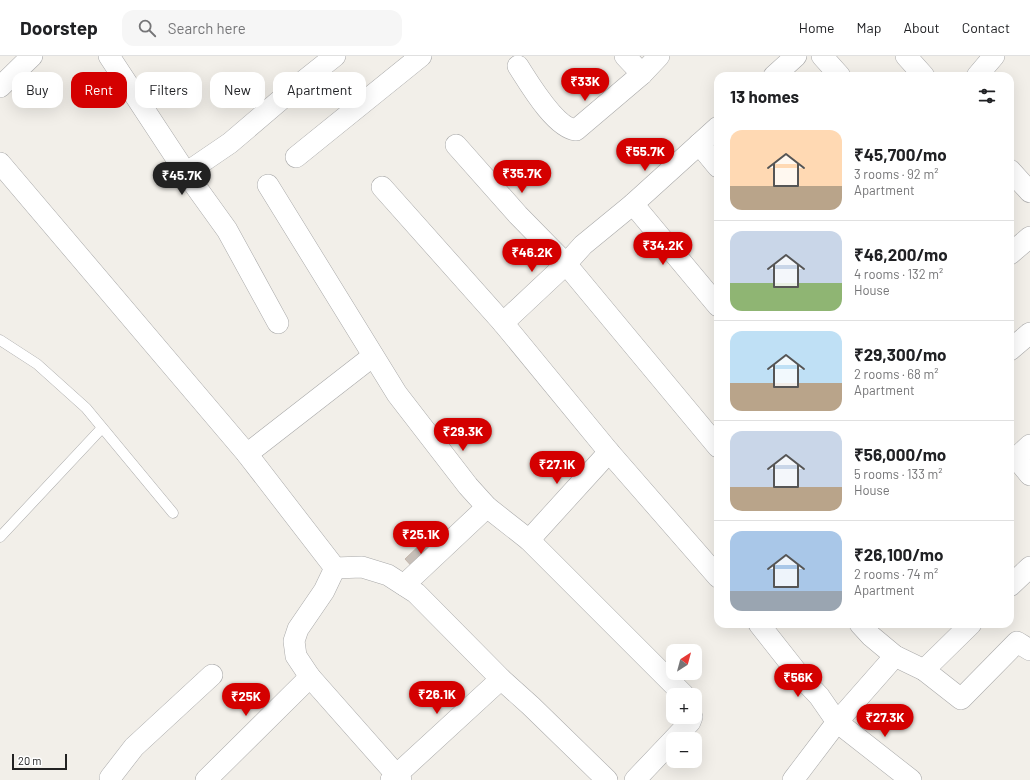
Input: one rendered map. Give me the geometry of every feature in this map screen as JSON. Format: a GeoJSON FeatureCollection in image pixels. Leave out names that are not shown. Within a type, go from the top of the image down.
{"type":"FeatureCollection","features":[{"type":"Feature","properties":{"kind":"street"},"geometry":{"type":"LineString","coordinates":[[0,87],[32,56]]}},
{"type":"Feature","properties":{"kind":"street"},"geometry":{"type":"LineString","coordinates":[[109,56],[186,174],[227,230],[278,323]]}},
{"type":"Feature","properties":{"kind":"street"},"geometry":{"type":"LineString","coordinates":[[186,174],[230,143],[335,56]]}},
{"type":"Feature","properties":{"kind":"street"},"geometry":{"type":"LineString","coordinates":[[296,157],[421,56]]}},
{"type":"Feature","properties":{"kind":"street"},"geometry":{"type":"LineString","coordinates":[[625,56],[642,74]]}},
{"type":"Feature","properties":{"kind":"street"},"geometry":{"type":"LineString","coordinates":[[518,66],[540,100],[566,127],[576,130],[642,74],[659,56]]}},
{"type":"Feature","properties":{"kind":"street"},"geometry":{"type":"LineString","coordinates":[[778,72],[796,56]]}},
{"type":"Feature","properties":{"kind":"street"},"geometry":{"type":"LineString","coordinates":[[822,56],[836,72]]}},
{"type":"Feature","properties":{"kind":"street"},"geometry":{"type":"LineString","coordinates":[[906,56],[920,72]]}},
{"type":"Feature","properties":{"kind":"street"},"geometry":{"type":"LineString","coordinates":[[980,72],[994,56]]}},
{"type":"Feature","properties":{"kind":"street"},"geometry":{"type":"LineString","coordinates":[[503,323],[566,264],[587,242],[633,204],[714,131]]}},
{"type":"Feature","properties":{"kind":"street"},"geometry":{"type":"LineString","coordinates":[[699,144],[714,162]]}},
{"type":"Feature","properties":{"kind":"street"},"geometry":{"type":"LineString","coordinates":[[456,145],[518,215],[566,264],[714,442]]}},
{"type":"Feature","properties":{"kind":"street"},"geometry":{"type":"LineString","coordinates":[[0,163],[247,454],[335,568]]}},
{"type":"Feature","properties":{"kind":"street"},"geometry":{"type":"LineString","coordinates":[[1014,174],[1030,192]]}},
{"type":"Feature","properties":{"kind":"street"},"geometry":{"type":"LineString","coordinates":[[268,185],[397,394],[468,486],[487,507],[529,540],[677,688]]}},
{"type":"Feature","properties":{"kind":"street"},"geometry":{"type":"LineString","coordinates":[[382,187],[503,323],[609,452],[714,573]]}},
{"type":"Feature","properties":{"kind":"street"},"geometry":{"type":"LineString","coordinates":[[633,204],[714,301]]}},
{"type":"Feature","properties":{"kind":"street"},"geometry":{"type":"LineString","coordinates":[[1014,251],[1030,237]]}},
{"type":"Feature","properties":{"kind":"street"},"geometry":{"type":"LineString","coordinates":[[1014,347],[1030,333]]}},
{"type":"Feature","properties":{"kind":"street"},"geometry":{"type":"LineString","coordinates":[[247,454],[373,356]]}},
{"type":"Feature","properties":{"kind":"street"},"geometry":{"type":"LineString","coordinates":[[1030,445],[1016,458],[1030,475]]}},
{"type":"Feature","properties":{"kind":"street"},"geometry":{"type":"LineString","coordinates":[[529,540],[609,452]]}},
{"type":"Feature","properties":{"kind":"street"},"geometry":{"type":"LineString","coordinates":[[404,585],[487,507]]}},
{"type":"Feature","properties":{"kind":"street"},"geometry":{"type":"LineString","coordinates":[[335,568],[362,567],[388,575],[416,593],[501,679],[607,780]]}},
{"type":"Feature","properties":{"kind":"street"},"geometry":{"type":"LineString","coordinates":[[1014,582],[1030,567]]}},
{"type":"Feature","properties":{"kind":"street"},"geometry":{"type":"LineString","coordinates":[[335,568],[324,591],[298,629],[294,641],[296,656],[310,677],[396,778],[501,679]]}},
{"type":"Feature","properties":{"kind":"street"},"geometry":{"type":"LineString","coordinates":[[762,628],[800,676],[819,696],[837,722],[911,780]]}},
{"type":"Feature","properties":{"kind":"street"},"geometry":{"type":"LineString","coordinates":[[924,670],[967,628]]}},
{"type":"Feature","properties":{"kind":"street"},"geometry":{"type":"LineString","coordinates":[[864,629],[895,656],[924,670],[960,699],[1017,642],[1030,650]]}},
{"type":"Feature","properties":{"kind":"street"},"geometry":{"type":"LineString","coordinates":[[794,780],[837,722],[895,656]]}},
{"type":"Feature","properties":{"kind":"street"},"geometry":{"type":"LineString","coordinates":[[111,779],[134,747],[212,675]]}},
{"type":"Feature","properties":{"kind":"street"},"geometry":{"type":"LineString","coordinates":[[206,780],[310,677]]}},
{"type":"Feature","properties":{"kind":"street"},"geometry":{"type":"LineString","coordinates":[[680,732],[688,724]]}},
{"type":"Feature","properties":{"kind":"street"},"geometry":{"type":"LineString","coordinates":[[635,780],[666,747]]}},
{"type":"Feature","properties":{"kind":"lane"},"geometry":{"type":"LineString","coordinates":[[0,340],[37,364],[86,408],[173,513]]}},
{"type":"Feature","properties":{"kind":"lane"},"geometry":{"type":"LineString","coordinates":[[0,537],[102,428]]}},
{"type":"Feature","properties":{"kind":"building"},"geometry":{"type":"Polygon","coordinates":[[[425,540],[437,552],[416,571],[405,559],[425,540]]]}}]}
